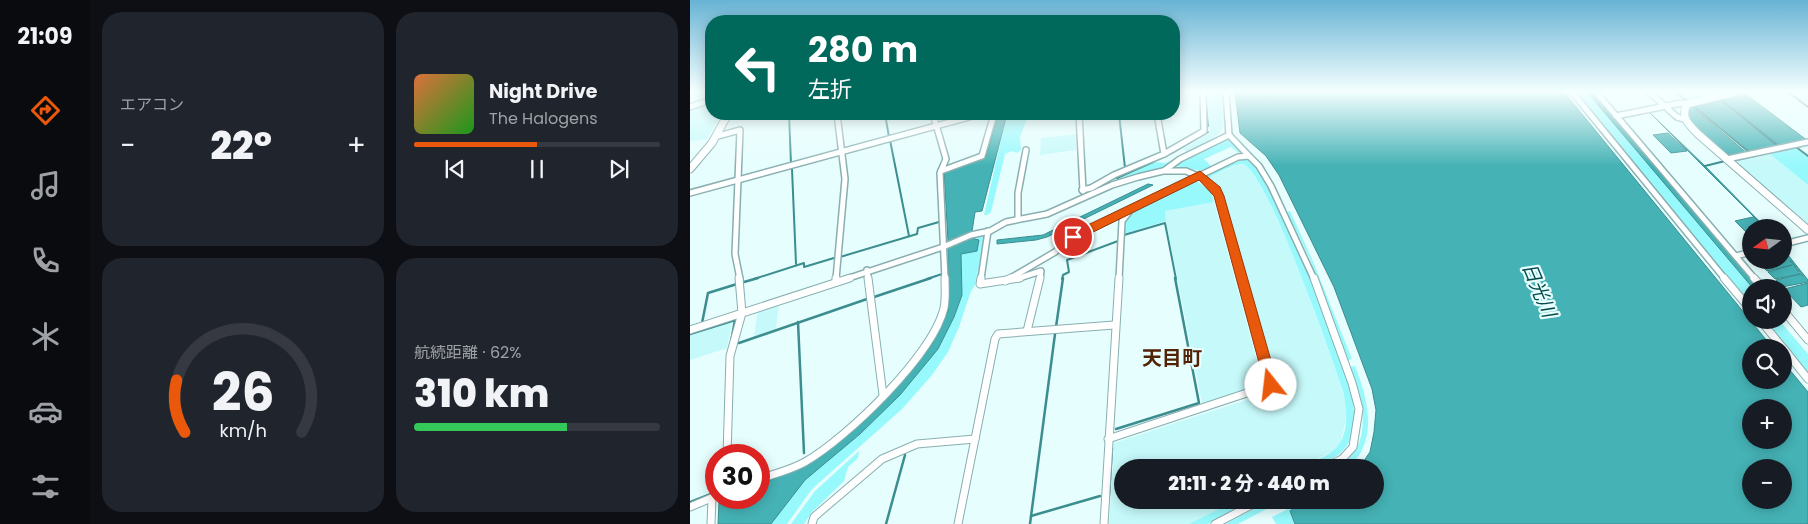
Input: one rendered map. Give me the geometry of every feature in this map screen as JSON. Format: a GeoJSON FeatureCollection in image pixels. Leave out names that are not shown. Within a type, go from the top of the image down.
{"type":"FeatureCollection","features":[{"type":"Feature","properties":{"kind":"street"},"geometry":{"type":"LineString","coordinates":[[1082,190],[1091,188],[1114,175],[1164,154],[1204,131],[1204,116]]}},
{"type":"Feature","properties":{"kind":"street"},"geometry":{"type":"LineString","coordinates":[[1228,116],[1229,135],[1259,166],[1271,186],[1310,268],[1352,383],[1359,409],[1358,422],[1353,447],[1340,459]]}},
{"type":"Feature","properties":{"kind":"street"},"geometry":{"type":"LineString","coordinates":[[1592,116],[1742,299]]}},
{"type":"Feature","properties":{"kind":"street"},"geometry":{"type":"LineString","coordinates":[[1616,116],[1755,279]]}},
{"type":"Feature","properties":{"kind":"street"},"geometry":{"type":"LineString","coordinates":[[1676,116],[1684,118],[1691,128],[1808,229]]}},
{"type":"Feature","properties":{"kind":"street"},"geometry":{"type":"LineString","coordinates":[[690,170],[718,136],[725,120]]}},
{"type":"Feature","properties":{"kind":"street"},"geometry":{"type":"LineString","coordinates":[[836,281],[844,179],[838,120]]}},
{"type":"Feature","properties":{"kind":"street"},"geometry":{"type":"LineString","coordinates":[[770,475],[810,459],[847,430],[914,361],[929,340],[942,316],[944,307],[941,171],[946,159],[935,120]]}},
{"type":"Feature","properties":{"kind":"street"},"geometry":{"type":"LineString","coordinates":[[690,193],[738,182],[960,120]]}},
{"type":"Feature","properties":{"kind":"street"},"geometry":{"type":"LineString","coordinates":[[941,171],[982,156],[992,120]]}},
{"type":"Feature","properties":{"kind":"street"},"geometry":{"type":"LineString","coordinates":[[1080,120],[1082,190],[1087,196]]}},
{"type":"Feature","properties":{"kind":"street"},"geometry":{"type":"LineString","coordinates":[[1158,120],[1164,154]]}},
{"type":"Feature","properties":{"kind":"street"},"geometry":{"type":"LineString","coordinates":[[718,136],[740,130],[734,254],[741,286],[742,313],[730,356],[727,444]]}},
{"type":"Feature","properties":{"kind":"street"},"geometry":{"type":"LineString","coordinates":[[1165,170],[1172,164],[1229,135]]}},
{"type":"Feature","properties":{"kind":"street"},"geometry":{"type":"LineString","coordinates":[[1727,160],[1808,142]]}},
{"type":"Feature","properties":{"kind":"street"},"geometry":{"type":"LineString","coordinates":[[1018,219],[1018,193],[1026,150]]}},
{"type":"Feature","properties":{"kind":"street"},"geometry":{"type":"LineString","coordinates":[[1005,280],[1055,252],[1073,237],[1238,157],[1249,156]]}},
{"type":"Feature","properties":{"kind":"street"},"geometry":{"type":"LineString","coordinates":[[690,330],[867,270],[943,247],[975,234],[988,231],[1006,222],[1046,215],[1087,196],[1165,170],[1180,170],[1200,175],[1216,190],[1219,196],[1271,385],[1108,439]]}},
{"type":"Feature","properties":{"kind":"street"},"geometry":{"type":"LineString","coordinates":[[1104,524],[1114,325],[1122,221],[1132,209]]}},
{"type":"Feature","properties":{"kind":"street"},"geometry":{"type":"LineString","coordinates":[[988,231],[980,284],[1016,279],[1041,271],[1027,331]]}},
{"type":"Feature","properties":{"kind":"street"},"geometry":{"type":"LineString","coordinates":[[1792,242],[1808,238]]}},
{"type":"Feature","properties":{"kind":"street"},"geometry":{"type":"LineString","coordinates":[[1736,256],[1742,254]]}},
{"type":"Feature","properties":{"kind":"street"},"geometry":{"type":"LineString","coordinates":[[867,270],[883,395]]}},
{"type":"Feature","properties":{"kind":"street"},"geometry":{"type":"LineString","coordinates":[[1792,321],[1808,340]]}},
{"type":"Feature","properties":{"kind":"street"},"geometry":{"type":"LineString","coordinates":[[958,524],[995,339],[998,334],[1114,325]]}},
{"type":"Feature","properties":{"kind":"street"},"geometry":{"type":"LineString","coordinates":[[1767,329],[1776,339]]}},
{"type":"Feature","properties":{"kind":"street"},"geometry":{"type":"LineString","coordinates":[[1792,359],[1808,378]]}},
{"type":"Feature","properties":{"kind":"street"},"geometry":{"type":"LineString","coordinates":[[812,524],[814,517],[882,459],[917,444],[975,439]]}},
{"type":"Feature","properties":{"kind":"street"},"geometry":{"type":"LineString","coordinates":[[690,507],[705,501]]}},
{"type":"Feature","properties":{"kind":"street"},"geometry":{"type":"LineString","coordinates":[[711,524],[713,509]]}},
{"type":"Feature","properties":{"kind":"street"},"geometry":{"type":"LineString","coordinates":[[1215,524],[1244,509]]}},
{"type":"Feature","properties":{"kind":"shaded area"},"geometry":{"type":"Polygon","coordinates":[[[690,116],[705,116],[705,120],[717,120],[707,139],[690,141],[690,116]]]}},
{"type":"Feature","properties":{"kind":"shaded area"},"geometry":{"type":"Polygon","coordinates":[[[1209,116],[1223,116],[1224,125],[1218,135],[1188,153],[1183,149],[1210,133],[1209,116]]]}},
{"type":"Feature","properties":{"kind":"shaded area"},"geometry":{"type":"Polygon","coordinates":[[[1595,116],[1608,116],[1745,279],[1742,279],[1742,294],[1595,116]]]}},
{"type":"Feature","properties":{"kind":"shaded area"},"geometry":{"type":"Polygon","coordinates":[[[1006,120],[1026,120],[1020,137],[1021,150],[1017,153],[1012,151],[1005,154],[991,212],[984,215],[1006,120]]]}},
{"type":"Feature","properties":{"kind":"shaded area"},"geometry":{"type":"Polygon","coordinates":[[[1076,134],[1076,150],[1040,155],[1041,138],[1076,134]]]}},
{"type":"Feature","properties":{"kind":"shaded area"},"geometry":{"type":"Polygon","coordinates":[[[1229,138],[1241,150],[1239,153],[1231,147],[1204,159],[1212,167],[1203,171],[1175,166],[1174,164],[1229,138]]]}},
{"type":"Feature","properties":{"kind":"shaded area"},"geometry":{"type":"Polygon","coordinates":[[[1796,148],[1808,157],[1808,185],[1770,154],[1796,148]]]}},
{"type":"Feature","properties":{"kind":"shaded area"},"geometry":{"type":"Polygon","coordinates":[[[1184,154],[1187,155],[1160,169],[1118,183],[1112,181],[1115,178],[1117,179],[1155,162],[1166,163],[1184,154]]]}},
{"type":"Feature","properties":{"kind":"shaded area"},"geometry":{"type":"Polygon","coordinates":[[[1770,154],[1808,185],[1808,225],[1733,162],[1770,154]]]}},
{"type":"Feature","properties":{"kind":"shaded area"},"geometry":{"type":"Polygon","coordinates":[[[1244,159],[1252,163],[1274,195],[1314,287],[1353,400],[1353,433],[1346,447],[1331,459],[1319,459],[1332,452],[1343,436],[1346,421],[1346,405],[1343,390],[1313,306],[1282,230],[1254,174],[1243,164],[1211,176],[1210,179],[1208,178],[1209,174],[1244,159]]]}},
{"type":"Feature","properties":{"kind":"shaded area"},"geometry":{"type":"Polygon","coordinates":[[[1244,164],[1251,169],[1266,194],[1296,261],[1343,390],[1348,410],[1341,441],[1335,450],[1317,459],[1114,459],[1114,509],[1219,509],[1189,524],[1109,524],[1114,443],[1280,389],[1224,200],[1220,189],[1210,179],[1211,176],[1244,164]]]}},
{"type":"Feature","properties":{"kind":"shaded area"},"geometry":{"type":"Polygon","coordinates":[[[1194,179],[1211,192],[1214,202],[1165,211],[1166,221],[1123,234],[1123,222],[1134,211],[1194,179]]]}},
{"type":"Feature","properties":{"kind":"shaded area"},"geometry":{"type":"Polygon","coordinates":[[[1214,202],[1262,380],[1259,386],[1202,404],[1164,211],[1214,202]]]}},
{"type":"Feature","properties":{"kind":"shaded area"},"geometry":{"type":"Polygon","coordinates":[[[1290,211],[1312,259],[1352,359],[1348,360],[1310,259],[1287,212],[1290,211]]]}},
{"type":"Feature","properties":{"kind":"shaded area"},"geometry":{"type":"Polygon","coordinates":[[[985,235],[975,285],[948,352],[932,375],[902,409],[812,489],[787,524],[771,524],[805,480],[860,434],[900,395],[938,349],[954,317],[962,295],[961,254],[979,245],[979,242],[971,238],[985,235]]]}},
{"type":"Feature","properties":{"kind":"shaded area"},"geometry":{"type":"Polygon","coordinates":[[[779,302],[776,329],[754,336],[758,310],[779,302]]]}},
{"type":"Feature","properties":{"kind":"shaded area"},"geometry":{"type":"Polygon","coordinates":[[[732,322],[727,348],[690,360],[690,335],[732,322]]]}},
{"type":"Feature","properties":{"kind":"shaded area"},"geometry":{"type":"Polygon","coordinates":[[[1770,329],[1787,329],[1808,354],[1808,375],[1792,355],[1792,339],[1779,339],[1770,329]]]}},
{"type":"Feature","properties":{"kind":"shaded area"},"geometry":{"type":"Polygon","coordinates":[[[1355,366],[1362,387],[1368,421],[1365,444],[1356,459],[1347,459],[1353,454],[1360,441],[1363,420],[1360,398],[1350,367],[1355,366]]]}},
{"type":"Feature","properties":{"kind":"shaded area"},"geometry":{"type":"Polygon","coordinates":[[[859,451],[858,458],[848,467],[844,481],[812,512],[804,524],[791,524],[815,491],[859,451]]]}},
{"type":"Feature","properties":{"kind":"shaded area"},"geometry":{"type":"Polygon","coordinates":[[[1219,509],[1237,509],[1208,524],[1189,524],[1219,509]]]}},
{"type":"Feature","properties":{"kind":"shaded area"},"geometry":{"type":"Polygon","coordinates":[[[1254,509],[1267,509],[1238,524],[1225,524],[1254,509]]]}},
{"type":"Feature","properties":{"kind":"shaded area"},"geometry":{"type":"Polygon","coordinates":[[[1288,509],[1293,509],[1290,511],[1295,524],[1276,524],[1272,517],[1288,509]]]}},
{"type":"Feature","properties":{"kind":"water","name":"日光川"},"geometry":{"type":"Polygon","coordinates":[[[1238,116],[1584,116],[1742,310],[1742,329],[1757,329],[1765,339],[1742,339],[1742,389],[1792,389],[1792,373],[1808,392],[1808,524],[1295,524],[1290,511],[1293,509],[1384,509],[1384,459],[1365,459],[1370,452],[1374,432],[1376,410],[1372,389],[1334,287],[1279,175],[1266,156],[1240,133],[1238,116]]]}},
{"type":"Feature","properties":{"kind":"water"},"geometry":{"type":"Polygon","coordinates":[[[1608,116],[1613,116],[1751,279],[1745,279],[1608,116]]]}},
{"type":"Feature","properties":{"kind":"water"},"geometry":{"type":"Polygon","coordinates":[[[1653,116],[1705,166],[1757,219],[1653,116]]]}},
{"type":"Feature","properties":{"kind":"water"},"geometry":{"type":"Polygon","coordinates":[[[1688,116],[1703,116],[1748,154],[1729,158],[1690,121],[1688,116]]]}},
{"type":"Feature","properties":{"kind":"water"},"geometry":{"type":"Polygon","coordinates":[[[1706,116],[1741,116],[1779,147],[1750,153],[1706,116]]]}},
{"type":"Feature","properties":{"kind":"water"},"geometry":{"type":"Polygon","coordinates":[[[1743,116],[1775,116],[1808,141],[1781,147],[1743,116]]]}},
{"type":"Feature","properties":{"kind":"water"},"geometry":{"type":"Polygon","coordinates":[[[996,120],[1005,120],[982,211],[975,212],[971,238],[979,240],[977,251],[961,254],[962,295],[954,317],[938,349],[900,395],[860,434],[805,480],[771,524],[718,524],[719,509],[770,509],[770,480],[809,464],[852,430],[904,380],[931,345],[948,311],[948,248],[956,245],[954,239],[948,241],[944,172],[986,157],[996,120]]]}},
{"type":"Feature","properties":{"kind":"water"},"geometry":{"type":"Polygon","coordinates":[[[1668,133],[1687,151],[1671,153],[1653,135],[1668,133]]]}},
{"type":"Feature","properties":{"kind":"water"},"geometry":{"type":"Polygon","coordinates":[[[1148,184],[1153,185],[1047,237],[997,244],[997,240],[1043,235],[1148,184]]]}},
{"type":"Feature","properties":{"kind":"water"},"geometry":{"type":"Polygon","coordinates":[[[1742,219],[1742,228],[1735,221],[1742,219]]]}},
{"type":"Feature","properties":{"kind":"water"},"geometry":{"type":"Polygon","coordinates":[[[1792,260],[1808,282],[1792,285],[1792,279],[1780,279],[1801,274],[1803,276],[1792,260]]]}},
{"type":"Feature","properties":{"kind":"water"},"geometry":{"type":"Polygon","coordinates":[[[1792,263],[1800,274],[1775,279],[1768,272],[1778,269],[1792,269],[1792,263]]]}},
{"type":"Feature","properties":{"kind":"water"},"geometry":{"type":"Polygon","coordinates":[[[1808,283],[1808,305],[1801,307],[1792,297],[1792,287],[1808,283]]]}},
{"type":"Feature","properties":{"kind":"waterway"},"geometry":{"type":"LineString","coordinates":[[1207,116],[1208,126]]}},
{"type":"Feature","properties":{"kind":"waterway"},"geometry":{"type":"LineString","coordinates":[[1706,116],[1750,153]]}},
{"type":"Feature","properties":{"kind":"waterway"},"geometry":{"type":"LineString","coordinates":[[1742,116],[1779,147]]}},
{"type":"Feature","properties":{"kind":"waterway"},"geometry":{"type":"LineString","coordinates":[[789,120],[791,164]]}},
{"type":"Feature","properties":{"kind":"waterway"},"geometry":{"type":"LineString","coordinates":[[886,120],[889,137]]}},
{"type":"Feature","properties":{"kind":"waterway"},"geometry":{"type":"LineString","coordinates":[[1120,120],[1125,168]]}},
{"type":"Feature","properties":{"kind":"waterway"},"geometry":{"type":"LineString","coordinates":[[1172,153],[1208,132]]}},
{"type":"Feature","properties":{"kind":"waterway"},"geometry":{"type":"LineString","coordinates":[[890,140],[909,236]]}},
{"type":"Feature","properties":{"kind":"waterway"},"geometry":{"type":"LineString","coordinates":[[1796,147],[1808,156]]}},
{"type":"Feature","properties":{"kind":"waterway"},"geometry":{"type":"LineString","coordinates":[[1732,161],[1767,153]]}},
{"type":"Feature","properties":{"kind":"waterway"},"geometry":{"type":"LineString","coordinates":[[1705,166],[1725,161]]}},
{"type":"Feature","properties":{"kind":"waterway"},"geometry":{"type":"LineString","coordinates":[[1117,178],[1153,162]]}},
{"type":"Feature","properties":{"kind":"waterway"},"geometry":{"type":"LineString","coordinates":[[792,169],[796,264]]}},
{"type":"Feature","properties":{"kind":"waterway"},"geometry":{"type":"LineString","coordinates":[[840,257],[917,234],[918,228],[939,222]]}},
{"type":"Feature","properties":{"kind":"waterway"},"geometry":{"type":"LineString","coordinates":[[1124,235],[1165,223],[1176,279]]}},
{"type":"Feature","properties":{"kind":"waterway"},"geometry":{"type":"LineString","coordinates":[[1062,279],[1063,275],[1069,272],[1067,260],[1118,241]]}},
{"type":"Feature","properties":{"kind":"waterway"},"geometry":{"type":"LineString","coordinates":[[754,279],[804,263],[804,267],[834,258]]}},
{"type":"Feature","properties":{"kind":"waterway"},"geometry":{"type":"LineString","coordinates":[[927,279],[942,274]]}},
{"type":"Feature","properties":{"kind":"waterway"},"geometry":{"type":"LineString","coordinates":[[744,282],[758,278]]}},
{"type":"Feature","properties":{"kind":"waterway"},"geometry":{"type":"LineString","coordinates":[[874,297],[931,278]]}},
{"type":"Feature","properties":{"kind":"waterway"},"geometry":{"type":"LineString","coordinates":[[1056,327],[1063,278]]}},
{"type":"Feature","properties":{"kind":"waterway"},"geometry":{"type":"LineString","coordinates":[[1116,429],[1199,403],[1175,278]]}},
{"type":"Feature","properties":{"kind":"waterway"},"geometry":{"type":"LineString","coordinates":[[702,323],[708,293],[737,284]]}},
{"type":"Feature","properties":{"kind":"waterway"},"geometry":{"type":"LineString","coordinates":[[798,323],[867,299]]}},
{"type":"Feature","properties":{"kind":"waterway"},"geometry":{"type":"LineString","coordinates":[[690,334],[735,320],[731,342]]}},
{"type":"Feature","properties":{"kind":"waterway"},"geometry":{"type":"LineString","coordinates":[[739,343],[798,323]]}},
{"type":"Feature","properties":{"kind":"waterway"},"geometry":{"type":"LineString","coordinates":[[798,323],[804,453]]}},
{"type":"Feature","properties":{"kind":"waterway"},"geometry":{"type":"LineString","coordinates":[[1031,516],[1055,334]]}},
{"type":"Feature","properties":{"kind":"waterway"},"geometry":{"type":"LineString","coordinates":[[1109,495],[1112,448]]}},
{"type":"Feature","properties":{"kind":"waterway"},"geometry":{"type":"LineString","coordinates":[[886,524],[905,455]]}},
{"type":"Feature","properties":{"kind":"waterway"},"geometry":{"type":"LineString","coordinates":[[690,502],[705,496]]}},
{"type":"Feature","properties":{"kind":"waterway"},"geometry":{"type":"LineString","coordinates":[[1031,516],[1100,496]]}},
{"type":"Feature","properties":{"kind":"waterway"},"geometry":{"type":"LineString","coordinates":[[1030,524],[1031,516]]}},
{"type":"Feature","properties":{"kind":"district","name":"天目町"},"geometry":{"type":"Point","coordinates":[1172,358]}},
{"type":"Feature","properties":{"kind":"route"},"geometry":{"type":"LineString","coordinates":[[1073,237],[1200,175],[1216,190],[1219,196],[1271,385]]}}]}
